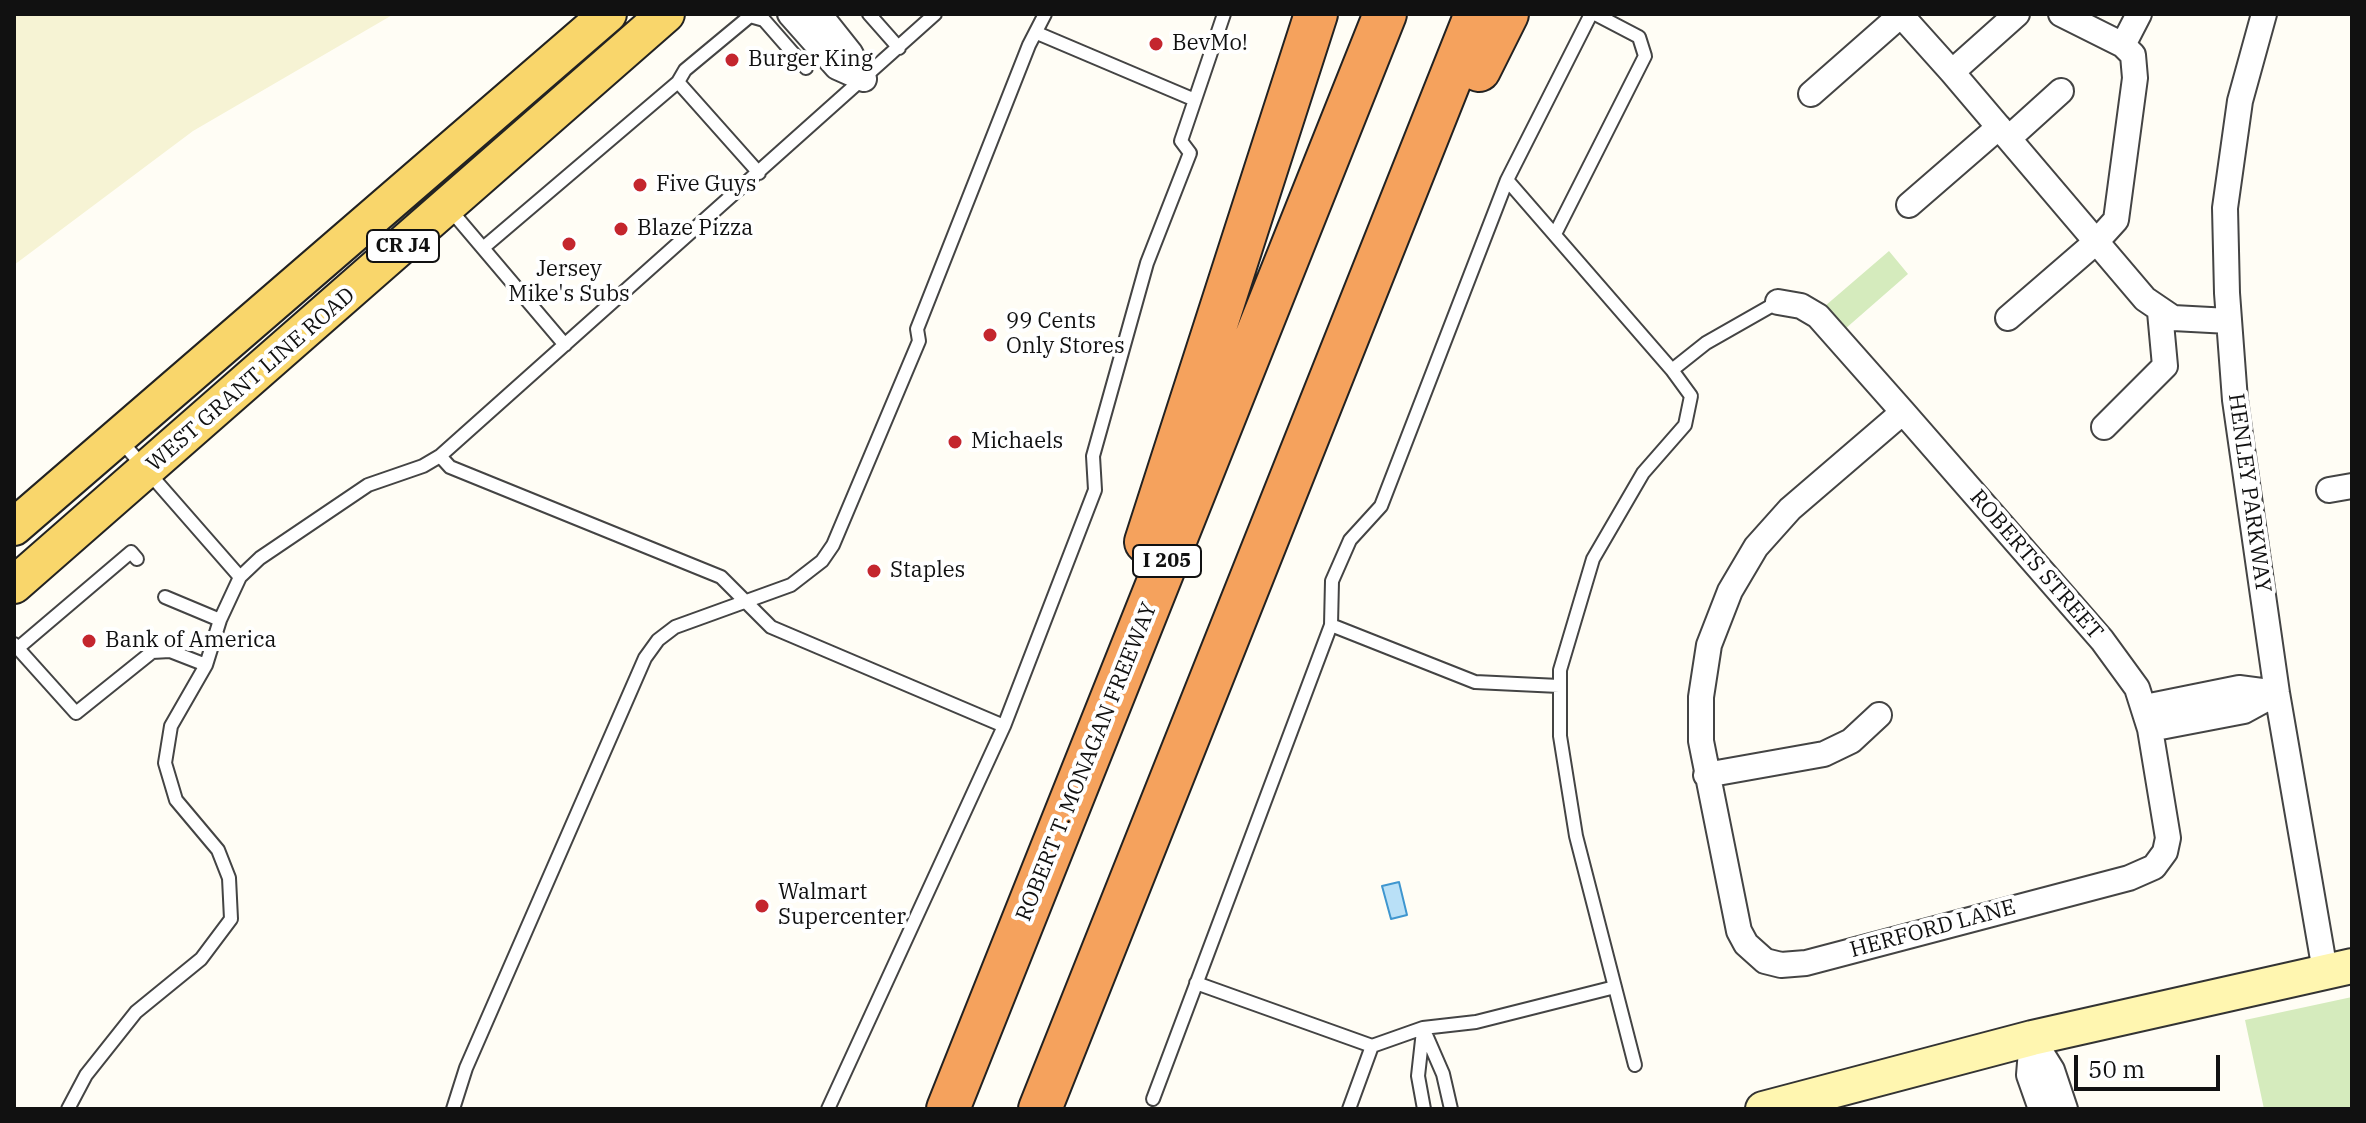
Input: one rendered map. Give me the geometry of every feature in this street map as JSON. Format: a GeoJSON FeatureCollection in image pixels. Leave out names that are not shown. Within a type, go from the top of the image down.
{"type":"FeatureCollection","features":[{"type":"Feature","properties":{"kind":"highway"},"geometry":{"type":"LineString","coordinates":[[1119,681],[1141,555],[1316,14]]}},
{"type":"Feature","properties":{"kind":"highway","name":"ROBERT T. MONAGAN FREEWAY"},"geometry":{"type":"LineString","coordinates":[[948,1109],[1385,14]]}},
{"type":"Feature","properties":{"kind":"highway"},"geometry":{"type":"LineString","coordinates":[[1040,1109],[1476,14]]}},
{"type":"Feature","properties":{"kind":"highway"},"geometry":{"type":"LineString","coordinates":[[1405,191],[1470,88],[1507,14]]}},
{"type":"Feature","properties":{"kind":"main road","name":"WEST GRANT LINE ROAD"},"geometry":{"type":"LineString","coordinates":[[14,527],[608,14]]}},
{"type":"Feature","properties":{"kind":"main road","name":"WEST GRANT LINE ROAD"},"geometry":{"type":"LineString","coordinates":[[14,585],[148,471],[666,14]]}},
{"type":"Feature","properties":{"kind":"street"},"geometry":{"type":"LineString","coordinates":[[790,14],[837,67],[864,79]]}},
{"type":"Feature","properties":{"kind":"street"},"geometry":{"type":"LineString","coordinates":[[819,14],[850,53],[864,79]]}},
{"type":"Feature","properties":{"kind":"street"},"geometry":{"type":"LineString","coordinates":[[1811,94],[1901,14],[2160,312],[2173,318],[2229,321]]}},
{"type":"Feature","properties":{"kind":"street"},"geometry":{"type":"LineString","coordinates":[[1952,72],[2017,14]]}},
{"type":"Feature","properties":{"kind":"street"},"geometry":{"type":"LineString","coordinates":[[2008,318],[2096,242],[2116,220],[2135,78],[2133,55],[2123,45],[2061,14]]}},
{"type":"Feature","properties":{"kind":"street"},"geometry":{"type":"LineString","coordinates":[[2123,45],[2139,14]]}},
{"type":"Feature","properties":{"kind":"street","name":"HENLEY PARKWAY"},"geometry":{"type":"LineString","coordinates":[[2264,14],[2240,101],[2225,208],[2235,400],[2277,693],[2338,968]]}},
{"type":"Feature","properties":{"kind":"street"},"geometry":{"type":"LineString","coordinates":[[1909,205],[2061,91]]}},
{"type":"Feature","properties":{"kind":"street","name":"ROBERTS STREET"},"geometry":{"type":"LineString","coordinates":[[1778,302],[1801,306],[1818,316],[2102,640],[2137,688],[2147,718]]}},
{"type":"Feature","properties":{"kind":"street"},"geometry":{"type":"LineString","coordinates":[[2104,427],[2165,366],[2160,312]]}},
{"type":"Feature","properties":{"kind":"street","name":"HERFORD LANE"},"geometry":{"type":"LineString","coordinates":[[1903,412],[1790,509],[1756,547],[1730,591],[1709,645],[1701,697],[1706,775],[1739,931],[1746,944],[1765,961],[1781,965],[1806,963],[2129,878],[2154,867],[2165,852],[2168,838],[2147,718]]}},
{"type":"Feature","properties":{"kind":"street"},"geometry":{"type":"LineString","coordinates":[[2147,718],[2244,711],[2277,693]]}},
{"type":"Feature","properties":{"kind":"street"},"geometry":{"type":"LineString","coordinates":[[1706,775],[1824,754],[1851,741],[1879,715]]}},
{"type":"Feature","properties":{"kind":"street"},"geometry":{"type":"LineString","coordinates":[[1763,1109],[2032,1038],[2338,968]]}},
{"type":"Feature","properties":{"kind":"street"},"geometry":{"type":"LineString","coordinates":[[2032,1038],[2029,1075],[2041,1109]]}},
{"type":"Feature","properties":{"kind":"street"},"geometry":{"type":"LineString","coordinates":[[2032,1038],[2052,1070],[2065,1109]]}},
{"type":"Feature","properties":{"kind":"lane"},"geometry":{"type":"LineString","coordinates":[[869,14],[899,48]]}},
{"type":"Feature","properties":{"kind":"lane"},"geometry":{"type":"LineString","coordinates":[[68,1109],[86,1075],[118,1033],[156,994],[201,959],[231,919],[229,878],[218,850],[176,800],[165,763],[171,726],[206,665],[220,620],[240,577],[260,558],[368,485],[423,466],[440,456],[935,14]]}},
{"type":"Feature","properties":{"kind":"lane"},"geometry":{"type":"LineString","coordinates":[[453,1109],[466,1068],[645,658],[658,640],[675,627],[791,585],[822,561],[833,545],[919,341],[917,329],[1029,45],[1045,14]]}},
{"type":"Feature","properties":{"kind":"lane"},"geometry":{"type":"LineString","coordinates":[[828,1109],[1004,726],[1095,490],[1093,456],[1147,263],[1190,153],[1181,141],[1224,14]]}},
{"type":"Feature","properties":{"kind":"lane"},"geometry":{"type":"LineString","coordinates":[[1153,1099],[1331,625],[1332,581],[1350,540],[1381,506],[1507,180],[1593,14],[1639,37],[1645,56],[1555,234]]}},
{"type":"Feature","properties":{"kind":"lane"},"geometry":{"type":"LineString","coordinates":[[483,248],[678,82],[685,70],[750,16],[764,20],[806,68]]}},
{"type":"Feature","properties":{"kind":"lane"},"geometry":{"type":"LineString","coordinates":[[1037,33],[1195,100]]}},
{"type":"Feature","properties":{"kind":"lane"},"geometry":{"type":"LineString","coordinates":[[678,82],[759,173]]}},
{"type":"Feature","properties":{"kind":"lane"},"geometry":{"type":"LineString","coordinates":[[1507,180],[1691,396],[1685,425],[1643,473],[1593,559],[1560,670],[1560,736],[1576,836],[1635,1065]]}},
{"type":"Feature","properties":{"kind":"lane"},"geometry":{"type":"LineString","coordinates":[[448,206],[565,345]]}},
{"type":"Feature","properties":{"kind":"lane"},"geometry":{"type":"LineString","coordinates":[[1672,370],[1706,343],[1778,302]]}},
{"type":"Feature","properties":{"kind":"lane"},"geometry":{"type":"LineString","coordinates":[[119,439],[240,577]]}},
{"type":"Feature","properties":{"kind":"lane"},"geometry":{"type":"LineString","coordinates":[[440,456],[450,467],[721,577],[771,627],[1004,726]]}},
{"type":"Feature","properties":{"kind":"lane"},"geometry":{"type":"LineString","coordinates":[[137,559],[131,552],[16,646],[76,713],[152,652],[170,651],[206,665]]}},
{"type":"Feature","properties":{"kind":"lane"},"geometry":{"type":"LineString","coordinates":[[165,597],[220,620]]}},
{"type":"Feature","properties":{"kind":"lane"},"geometry":{"type":"LineString","coordinates":[[1331,625],[1475,682],[1559,686]]}},
{"type":"Feature","properties":{"kind":"lane"},"geometry":{"type":"LineString","coordinates":[[1196,983],[1372,1046],[1423,1028],[1476,1022],[1615,987]]}},
{"type":"Feature","properties":{"kind":"lane"},"geometry":{"type":"LineString","coordinates":[[1423,1028],[1418,1076],[1424,1109]]}},
{"type":"Feature","properties":{"kind":"lane"},"geometry":{"type":"LineString","coordinates":[[1423,1028],[1443,1074],[1451,1109]]}},
{"type":"Feature","properties":{"kind":"lane"},"geometry":{"type":"LineString","coordinates":[[1349,1109],[1372,1046]]}},
{"type":"Feature","properties":{"kind":"shaded area"},"geometry":{"type":"Polygon","coordinates":[[[14,14],[394,14],[193,131],[14,265],[14,14]]]}},
{"type":"Feature","properties":{"kind":"green space"},"geometry":{"type":"Polygon","coordinates":[[[1889,251],[1908,274],[1845,329],[1825,306],[1889,251]]]}},
{"type":"Feature","properties":{"kind":"green space"},"geometry":{"type":"Polygon","coordinates":[[[2352,997],[2352,1109],[2264,1109],[2245,1020],[2352,997]]]}},
{"type":"Feature","properties":{"kind":"water"},"geometry":{"type":"Polygon","coordinates":[[[1399,882],[1407,915],[1391,919],[1382,886],[1399,882]]]}},
{"type":"Feature","properties":{"kind":"place","name":"BevMo!"},"geometry":{"type":"Point","coordinates":[1156,44]}},
{"type":"Feature","properties":{"kind":"place","name":"Burger King"},"geometry":{"type":"Point","coordinates":[732,60]}},
{"type":"Feature","properties":{"kind":"place","name":"Five Guys"},"geometry":{"type":"Point","coordinates":[640,185]}},
{"type":"Feature","properties":{"kind":"place","name":"Blaze Pizza"},"geometry":{"type":"Point","coordinates":[621,229]}},
{"type":"Feature","properties":{"kind":"place","name":"Jersey Mike's Subs"},"geometry":{"type":"Point","coordinates":[569,244]}},
{"type":"Feature","properties":{"kind":"place","name":"99 Cents Only Stores"},"geometry":{"type":"Point","coordinates":[990,335]}},
{"type":"Feature","properties":{"kind":"place","name":"Michaels"},"geometry":{"type":"Point","coordinates":[955,442]}},
{"type":"Feature","properties":{"kind":"place","name":"Staples"},"geometry":{"type":"Point","coordinates":[874,571]}},
{"type":"Feature","properties":{"kind":"place","name":"Bank of America"},"geometry":{"type":"Point","coordinates":[89,641]}},
{"type":"Feature","properties":{"kind":"place","name":"Walmart Supercenter"},"geometry":{"type":"Point","coordinates":[762,906]}}]}
